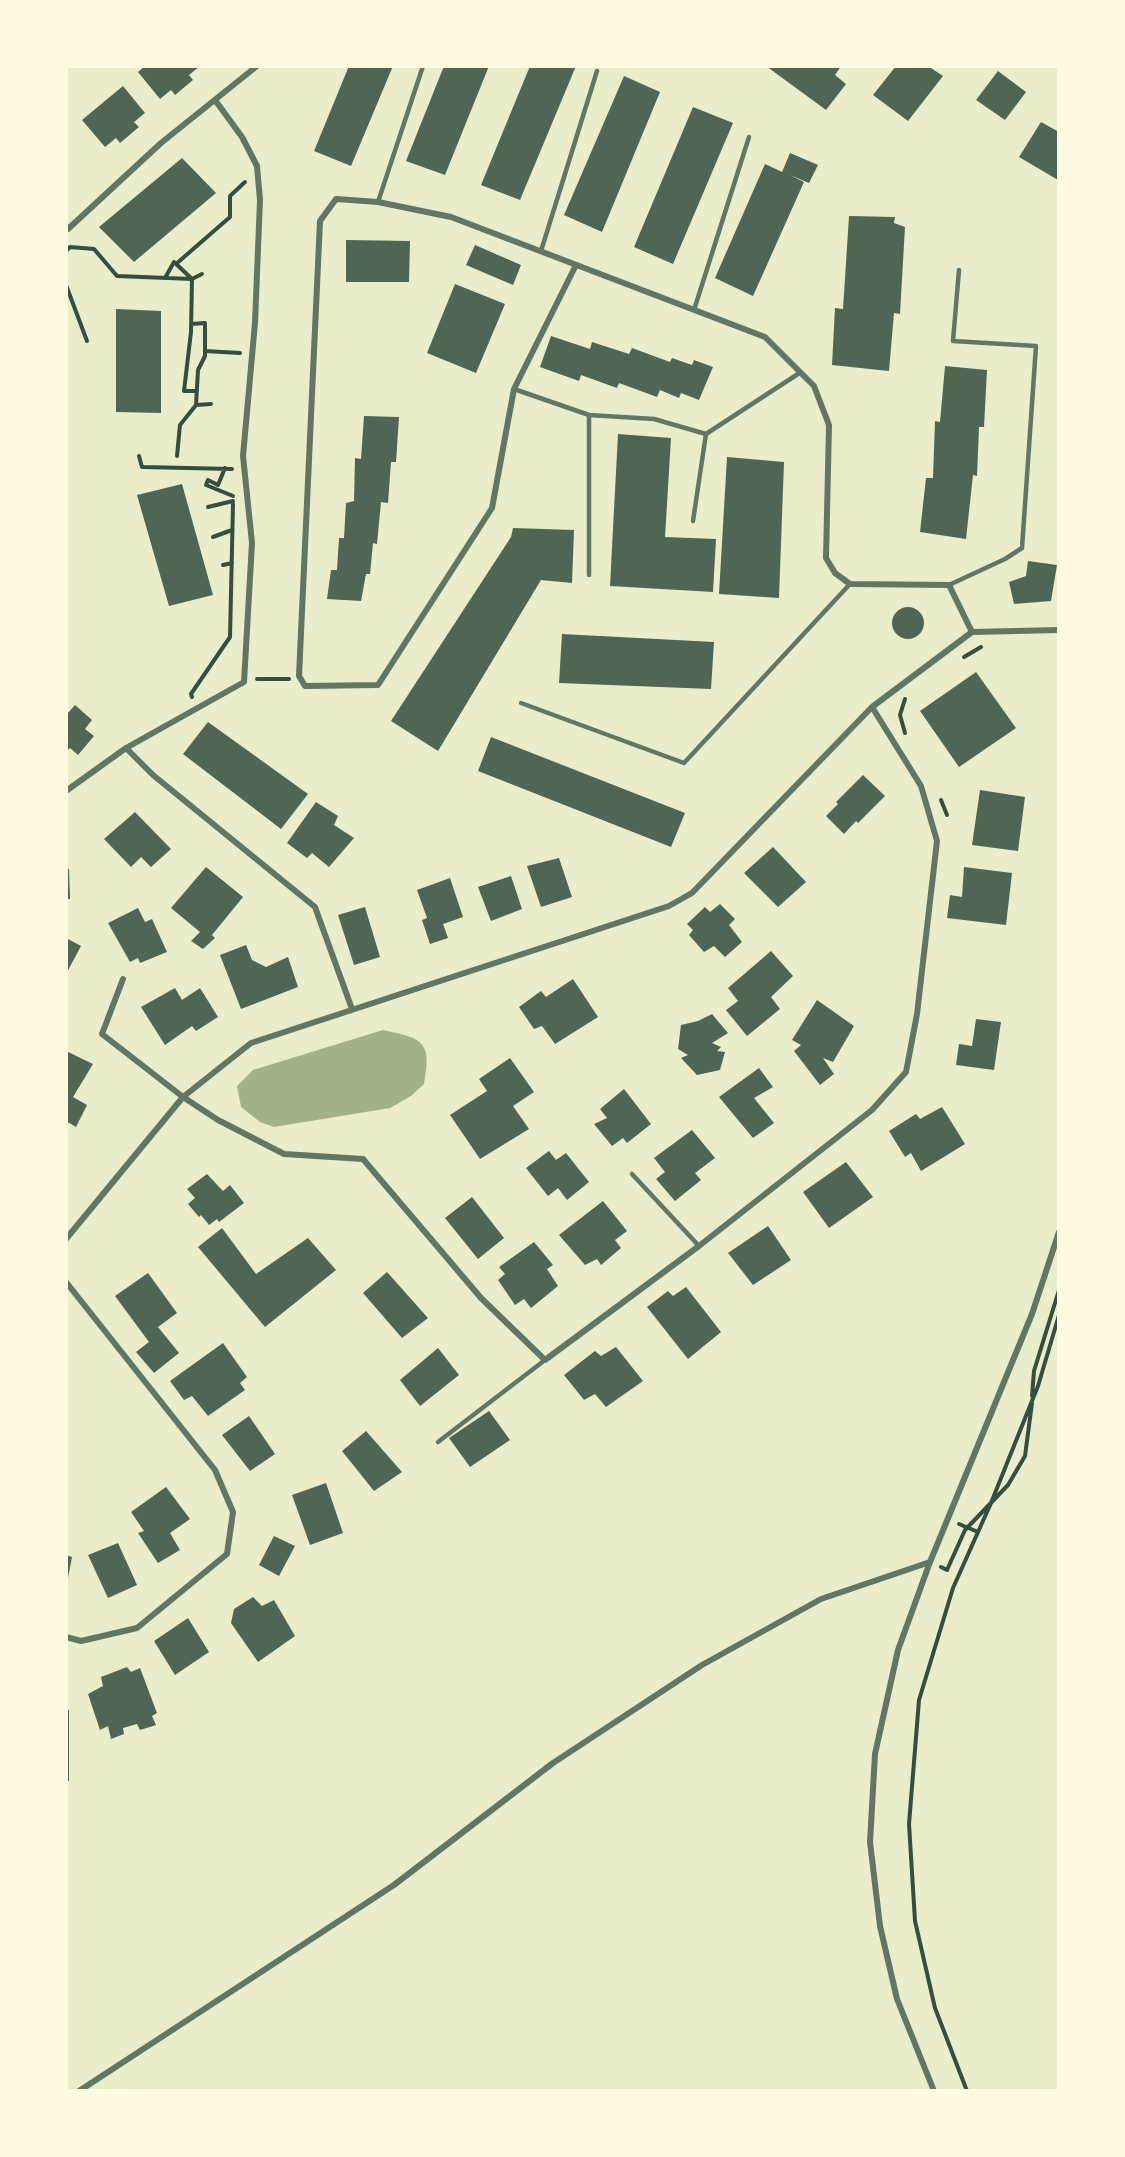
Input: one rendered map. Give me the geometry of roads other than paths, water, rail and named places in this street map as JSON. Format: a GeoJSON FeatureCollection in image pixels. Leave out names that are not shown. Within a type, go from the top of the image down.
{"type":"FeatureCollection","features":[{"type":"Feature","properties":{"kind":"street"},"geometry":{"type":"LineString","coordinates":[[68,229],[161,142],[257,66]]}},
{"type":"Feature","properties":{"kind":"street"},"geometry":{"type":"LineString","coordinates":[[66,791],[126,748],[244,682],[252,543],[243,456],[255,323],[260,200],[257,166],[242,137],[215,100]]}},
{"type":"Feature","properties":{"kind":"street"},"geometry":{"type":"LineString","coordinates":[[576,265],[514,389],[492,508],[378,685],[305,686],[299,676],[320,221],[336,199],[378,202],[451,217],[765,337],[814,386],[829,425],[826,558],[836,573],[850,584],[949,585],[972,632]]}},
{"type":"Feature","properties":{"kind":"street"},"geometry":{"type":"LineString","coordinates":[[66,1239],[183,1097],[251,1043],[652,913],[692,893],[872,706],[972,632],[1059,630]]}},
{"type":"Feature","properties":{"kind":"street"},"geometry":{"type":"LineString","coordinates":[[123,979],[102,1034],[183,1097],[218,1120],[284,1154],[363,1160],[481,1298],[545,1360],[699,1246],[872,1110],[906,1072],[917,1014],[937,841],[921,786],[872,706]]}},
{"type":"Feature","properties":{"kind":"street"},"geometry":{"type":"LineString","coordinates":[[126,748],[153,775],[315,908],[352,1009]]}},
{"type":"Feature","properties":{"kind":"street"},"geometry":{"type":"LineString","coordinates":[[934,2091],[897,1999],[880,1926],[870,1842],[875,1754],[898,1650],[930,1562],[1032,1314],[1059,1232]]}},
{"type":"Feature","properties":{"kind":"street"},"geometry":{"type":"LineString","coordinates":[[66,1282],[215,1470],[233,1512],[227,1554],[137,1628],[81,1641],[66,1637]]}},
{"type":"Feature","properties":{"kind":"street"},"geometry":{"type":"LineString","coordinates":[[79,2091],[394,1885],[553,1763],[702,1665],[821,1599],[930,1562]]}},
{"type":"Feature","properties":{"kind":"lane"},"geometry":{"type":"LineString","coordinates":[[378,202],[423,66]]}},
{"type":"Feature","properties":{"kind":"lane"},"geometry":{"type":"LineString","coordinates":[[541,251],[597,71]]}},
{"type":"Feature","properties":{"kind":"lane"},"geometry":{"type":"LineString","coordinates":[[694,310],[749,138]]}},
{"type":"Feature","properties":{"kind":"lane"},"geometry":{"type":"LineString","coordinates":[[949,585],[1005,559],[1022,548],[1036,346],[953,341],[959,270]]}},
{"type":"Feature","properties":{"kind":"lane"},"geometry":{"type":"LineString","coordinates":[[693,521],[706,434],[801,372]]}},
{"type":"Feature","properties":{"kind":"lane"},"geometry":{"type":"LineString","coordinates":[[514,389],[588,415],[654,419],[706,434]]}},
{"type":"Feature","properties":{"kind":"lane"},"geometry":{"type":"LineString","coordinates":[[588,415],[589,575]]}},
{"type":"Feature","properties":{"kind":"lane"},"geometry":{"type":"LineString","coordinates":[[521,703],[684,764],[850,584]]}},
{"type":"Feature","properties":{"kind":"lane"},"geometry":{"type":"LineString","coordinates":[[632,1174],[699,1246]]}},
{"type":"Feature","properties":{"kind":"lane"},"geometry":{"type":"LineString","coordinates":[[438,1442],[545,1360]]}}]}
